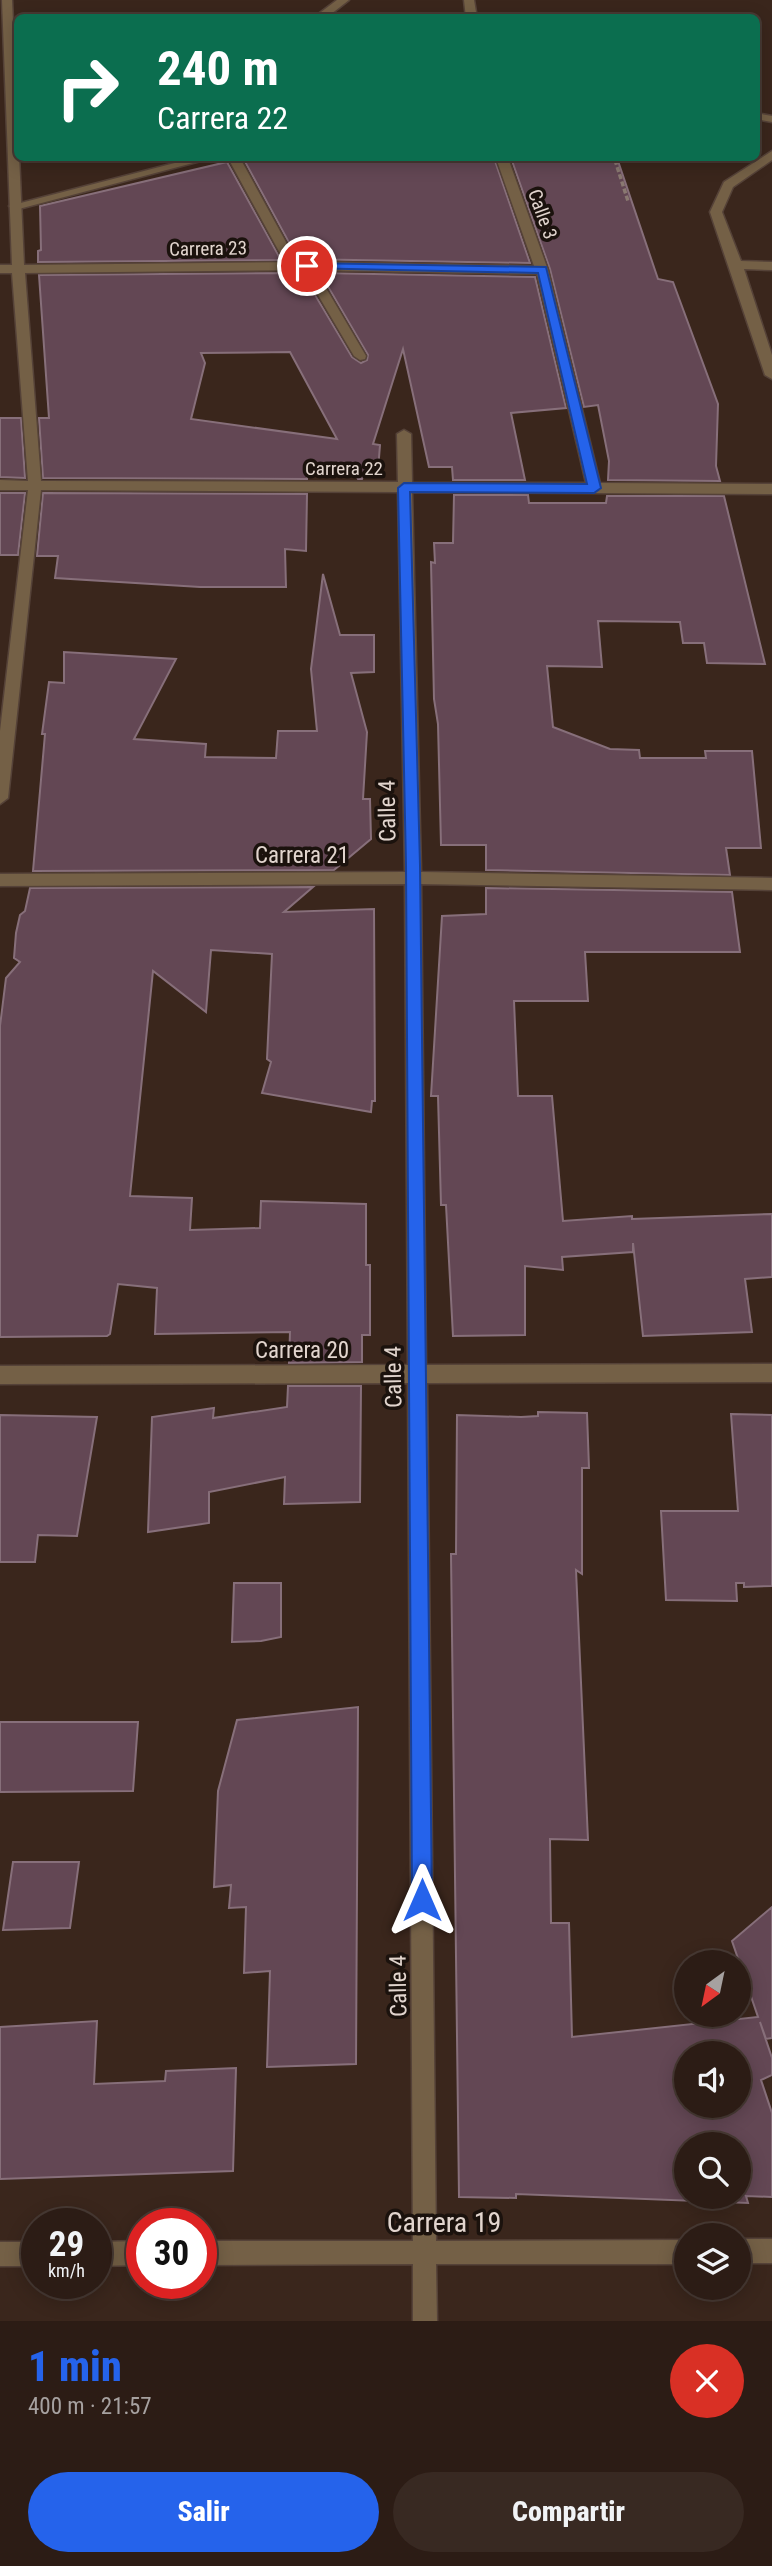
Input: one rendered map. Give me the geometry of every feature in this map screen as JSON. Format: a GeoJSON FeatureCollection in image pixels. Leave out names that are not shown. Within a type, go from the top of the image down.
{"type":"FeatureCollection","features":[{"type":"Feature","properties":{"kind":"street"},"geometry":{"type":"LineString","coordinates":[[0,798],[35,486],[18,269],[7,0]]}},
{"type":"Feature","properties":{"kind":"street"},"geometry":{"type":"LineString","coordinates":[[324,14],[344,0]]}},
{"type":"Feature","properties":{"kind":"street"},"geometry":{"type":"LineString","coordinates":[[772,155],[728,186],[716,212],[772,375]]}},
{"type":"Feature","properties":{"kind":"street"},"geometry":{"type":"LineString","coordinates":[[15,206],[194,161]]}},
{"type":"Feature","properties":{"kind":"street"},"geometry":{"type":"LineString","coordinates":[[236,161],[300,266],[360,356]]}},
{"type":"Feature","properties":{"kind":"street","name":"Calle 3"},"geometry":{"type":"LineString","coordinates":[[503,161],[542,270],[594,488]]}},
{"type":"Feature","properties":{"kind":"street"},"geometry":{"type":"LineString","coordinates":[[736,265],[772,266]]}},
{"type":"Feature","properties":{"kind":"street","name":"Carrera 23"},"geometry":{"type":"LineString","coordinates":[[0,269],[300,266],[542,270]]}},
{"type":"Feature","properties":{"kind":"street","name":"Calle 4"},"geometry":{"type":"LineString","coordinates":[[404,434],[413,878],[425,2321]]}},
{"type":"Feature","properties":{"kind":"street","name":"Carrera 22"},"geometry":{"type":"LineString","coordinates":[[0,485],[772,489]]}},
{"type":"Feature","properties":{"kind":"street","name":"Carrera 21"},"geometry":{"type":"LineString","coordinates":[[0,880],[413,878],[772,884]]}},
{"type":"Feature","properties":{"kind":"street","name":"Carrera 20"},"geometry":{"type":"LineString","coordinates":[[0,1375],[772,1373]]}},
{"type":"Feature","properties":{"kind":"street"},"geometry":{"type":"LineString","coordinates":[[751,2252],[772,2251]]}},
{"type":"Feature","properties":{"kind":"street","name":"Carrera 19"},"geometry":{"type":"LineString","coordinates":[[217,2253],[674,2252]]}},
{"type":"Feature","properties":{"kind":"street"},"geometry":{"type":"LineString","coordinates":[[0,2254],[21,2254]]}},
{"type":"Feature","properties":{"kind":"path"},"geometry":{"type":"LineString","coordinates":[[615,161],[628,201]]}},
{"type":"Feature","properties":{"kind":"building"},"geometry":{"type":"Polygon","coordinates":[[[245,161],[495,161],[530,263],[298,259],[245,161]]]}},
{"type":"Feature","properties":{"kind":"building"},"geometry":{"type":"Polygon","coordinates":[[[512,161],[618,161],[658,279],[673,282],[718,404],[716,466],[720,481],[608,480],[609,461],[598,405],[584,407],[550,269],[512,161]]]}},
{"type":"Feature","properties":{"kind":"building"},"geometry":{"type":"Polygon","coordinates":[[[227,162],[281,260],[38,262],[38,251],[41,250],[40,206],[227,162]]]}},
{"type":"Feature","properties":{"kind":"building"},"geometry":{"type":"Polygon","coordinates":[[[302,273],[352,357],[361,363],[367,360],[368,355],[320,273],[535,277],[566,408],[511,413],[525,480],[453,480],[452,467],[429,467],[403,349],[373,444],[380,445],[378,470],[365,469],[362,479],[358,479],[353,469],[307,468],[307,479],[43,478],[39,418],[49,418],[39,275],[302,273]],[[290,352],[201,353],[205,363],[191,419],[337,439],[290,352]]]}},
{"type":"Feature","properties":{"kind":"building"},"geometry":{"type":"Polygon","coordinates":[[[0,418],[21,418],[25,478],[0,477],[0,418]]]}},
{"type":"Feature","properties":{"kind":"building"},"geometry":{"type":"Polygon","coordinates":[[[0,493],[25,493],[18,555],[0,555],[0,493]]]}},
{"type":"Feature","properties":{"kind":"building"},"geometry":{"type":"Polygon","coordinates":[[[43,493],[307,494],[306,551],[285,549],[286,587],[200,587],[55,578],[58,556],[37,556],[43,493]]]}},
{"type":"Feature","properties":{"kind":"building"},"geometry":{"type":"Polygon","coordinates":[[[454,495],[528,495],[529,503],[606,503],[607,496],[724,496],[765,664],[707,663],[704,643],[683,643],[680,622],[598,621],[602,667],[547,666],[553,727],[610,749],[639,750],[640,758],[706,758],[705,751],[752,751],[761,848],[726,848],[730,875],[486,870],[486,845],[441,845],[431,562],[435,563],[434,543],[453,543],[454,495]]]}},
{"type":"Feature","properties":{"kind":"building"},"geometry":{"type":"Polygon","coordinates":[[[323,574],[340,635],[374,635],[374,672],[351,673],[367,732],[363,799],[370,799],[371,839],[334,870],[33,871],[45,734],[42,734],[49,682],[64,683],[64,652],[176,659],[134,739],[206,744],[205,757],[276,758],[278,731],[317,731],[311,669],[323,574]]]}},
{"type":"Feature","properties":{"kind":"building"},"geometry":{"type":"Polygon","coordinates":[[[313,887],[284,912],[374,909],[375,1101],[372,1101],[371,1112],[262,1093],[271,1062],[267,1059],[272,954],[211,950],[206,1012],[153,971],[130,1196],[192,1198],[190,1230],[260,1228],[261,1201],[366,1204],[366,1265],[370,1265],[370,1335],[362,1335],[362,1362],[289,1363],[290,1332],[155,1334],[157,1288],[118,1284],[110,1334],[107,1336],[0,1337],[0,1026],[6,978],[20,962],[14,958],[16,933],[30,888],[313,887]]]}},
{"type":"Feature","properties":{"kind":"building"},"geometry":{"type":"Polygon","coordinates":[[[486,888],[732,892],[740,952],[585,952],[588,1001],[514,1001],[518,1096],[552,1096],[563,1221],[632,1216],[632,1219],[772,1214],[772,1277],[745,1279],[752,1332],[643,1336],[633,1243],[633,1252],[562,1257],[563,1270],[525,1266],[525,1335],[453,1336],[446,1205],[441,1205],[438,1096],[431,1096],[442,916],[486,914],[486,888]]]}},
{"type":"Feature","properties":{"kind":"building"},"geometry":{"type":"Polygon","coordinates":[[[288,1386],[361,1386],[360,1502],[284,1504],[285,1477],[209,1492],[209,1523],[148,1532],[152,1417],[214,1408],[213,1418],[287,1407],[288,1386]]]}},
{"type":"Feature","properties":{"kind":"building"},"geometry":{"type":"Polygon","coordinates":[[[538,1412],[587,1413],[589,1468],[582,1468],[582,1574],[576,1570],[588,1840],[550,1839],[551,1923],[569,1923],[572,2037],[674,2026],[751,2027],[751,2018],[758,2017],[751,1997],[751,1950],[735,1950],[732,1941],[772,1907],[772,2038],[766,2039],[760,2022],[772,2058],[772,2075],[761,2080],[772,2113],[772,2197],[751,2196],[751,2132],[674,2132],[674,2200],[516,2194],[516,2198],[459,2197],[451,1554],[456,1554],[457,1415],[538,1416],[538,1412]]]}},
{"type":"Feature","properties":{"kind":"building"},"geometry":{"type":"Polygon","coordinates":[[[731,1414],[772,1415],[772,1586],[744,1587],[744,1583],[736,1583],[737,1601],[666,1600],[661,1511],[738,1511],[731,1414]]]}},
{"type":"Feature","properties":{"kind":"building"},"geometry":{"type":"Polygon","coordinates":[[[0,1415],[97,1417],[77,1536],[38,1535],[35,1562],[0,1562],[0,1415]]]}},
{"type":"Feature","properties":{"kind":"building"},"geometry":{"type":"Polygon","coordinates":[[[234,1583],[281,1583],[281,1637],[232,1642],[234,1583]]]}},
{"type":"Feature","properties":{"kind":"building"},"geometry":{"type":"Polygon","coordinates":[[[358,1707],[356,2064],[267,2067],[270,1971],[244,1973],[246,1907],[229,1908],[231,1885],[214,1887],[218,1791],[237,1720],[358,1707]]]}},
{"type":"Feature","properties":{"kind":"building"},"geometry":{"type":"Polygon","coordinates":[[[0,1722],[138,1722],[133,1791],[0,1792],[0,1722]]]}},
{"type":"Feature","properties":{"kind":"building"},"geometry":{"type":"Polygon","coordinates":[[[13,1862],[79,1862],[70,1928],[3,1930],[13,1862]]]}},
{"type":"Feature","properties":{"kind":"building"},"geometry":{"type":"Polygon","coordinates":[[[97,2021],[94,2084],[165,2081],[166,2071],[236,2068],[233,2171],[0,2179],[0,2027],[97,2021]]]}},
{"type":"Feature","properties":{"kind":"route"},"geometry":{"type":"LineString","coordinates":[[307,266],[542,270],[594,488],[404,488],[413,865],[422,1900]]}}]}
